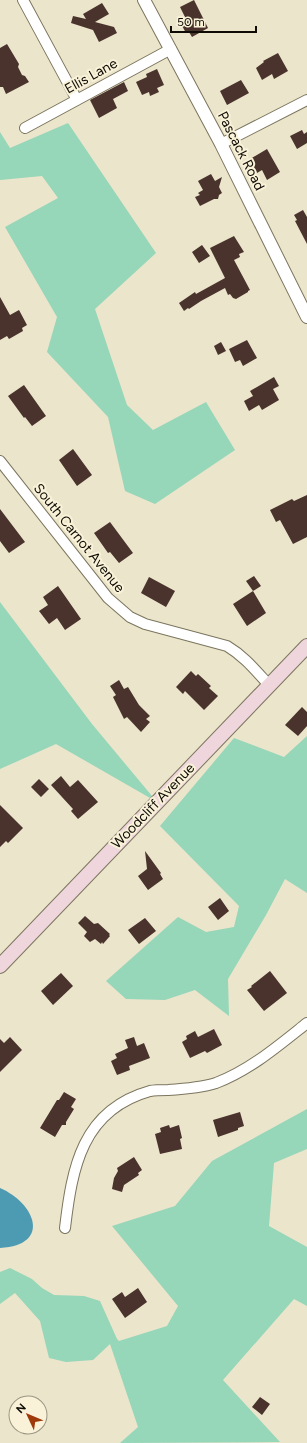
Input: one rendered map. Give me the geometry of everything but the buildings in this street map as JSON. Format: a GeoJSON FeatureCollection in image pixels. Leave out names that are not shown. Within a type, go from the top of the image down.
{"type":"FeatureCollection","features":[{"type":"Feature","properties":{"kind":"main road","name":"Woodcliff Avenue"},"geometry":{"type":"LineString","coordinates":[[0,966],[307,646]]}},
{"type":"Feature","properties":{"kind":"street"},"geometry":{"type":"LineString","coordinates":[[23,0],[77,100]]}},
{"type":"Feature","properties":{"kind":"street","name":"Pascack Road"},"geometry":{"type":"LineString","coordinates":[[144,0],[221,144],[307,317]]}},
{"type":"Feature","properties":{"kind":"street","name":"Ellis Lane"},"geometry":{"type":"LineString","coordinates":[[25,128],[171,48]]}},
{"type":"Feature","properties":{"kind":"street"},"geometry":{"type":"LineString","coordinates":[[221,144],[307,100]]}},
{"type":"Feature","properties":{"kind":"street","name":"South Carnot Avenue"},"geometry":{"type":"LineString","coordinates":[[0,461],[108,598],[130,617],[145,624],[227,646],[237,652],[269,685]]}},
{"type":"Feature","properties":{"kind":"street"},"geometry":{"type":"LineString","coordinates":[[65,1228],[69,1195],[80,1153],[88,1136],[110,1111],[125,1101],[151,1091],[196,1088],[214,1083],[236,1074],[265,1056],[307,1023]]}},
{"type":"Feature","properties":{"kind":"green space"},"geometry":{"type":"Polygon","coordinates":[[[68,123],[156,253],[95,309],[127,405],[153,430],[206,402],[235,450],[155,504],[125,491],[108,417],[47,352],[57,317],[5,227],[58,198],[42,176],[0,180],[0,132],[10,148],[68,123]]]}},
{"type":"Feature","properties":{"kind":"green space"},"geometry":{"type":"Polygon","coordinates":[[[0,602],[92,724],[157,802],[56,744],[0,769],[0,602]]]}},
{"type":"Feature","properties":{"kind":"green space"},"geometry":{"type":"Polygon","coordinates":[[[307,736],[307,893],[285,879],[266,915],[228,979],[229,1016],[195,990],[165,1000],[126,999],[106,981],[178,917],[206,932],[234,927],[239,906],[160,826],[234,738],[284,757],[307,736]]]}},
{"type":"Feature","properties":{"kind":"green space"},"geometry":{"type":"Polygon","coordinates":[[[307,1109],[307,1149],[274,1163],[269,1226],[307,1247],[307,1306],[294,1299],[223,1380],[280,1442],[120,1443],[138,1427],[110,1344],[93,1360],[66,1362],[49,1358],[40,1321],[15,1293],[0,1304],[0,1272],[10,1268],[32,1279],[42,1288],[54,1295],[84,1296],[100,1301],[119,1341],[167,1326],[178,1306],[112,1226],[175,1206],[212,1161],[307,1109]]]}},
{"type":"Feature","properties":{"kind":"water"},"geometry":{"type":"Polygon","coordinates":[[[0,1188],[22,1203],[33,1222],[32,1232],[27,1239],[16,1245],[0,1248],[0,1188]]]}}]}
